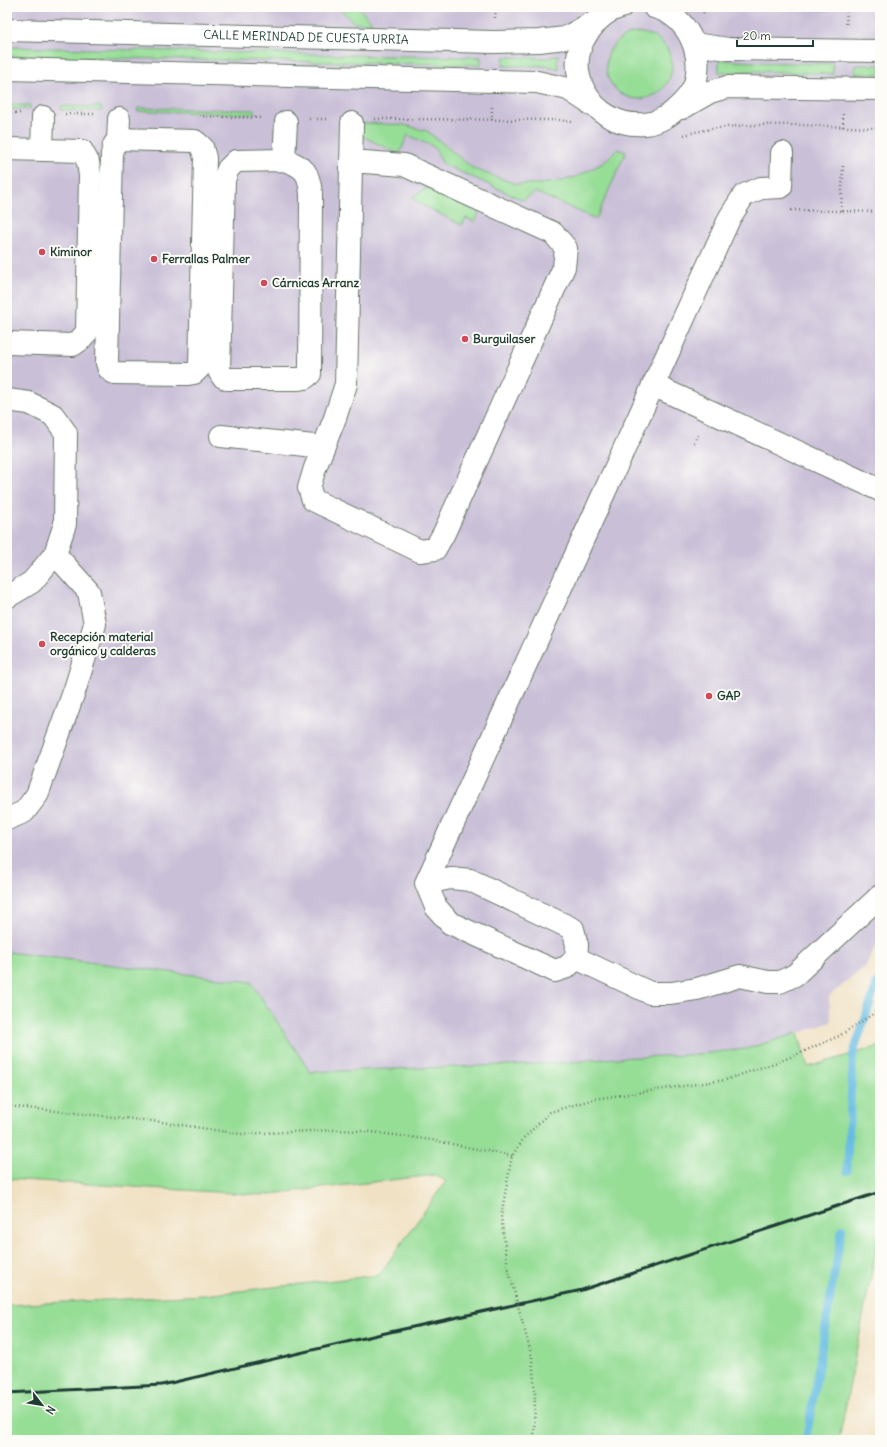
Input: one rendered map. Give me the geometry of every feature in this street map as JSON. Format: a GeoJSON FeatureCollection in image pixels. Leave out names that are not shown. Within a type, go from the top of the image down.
{"type":"FeatureCollection","features":[{"type":"Feature","properties":{"kind":"street","name":"CALLE MERINDAD DE CUESTA URRIA"},"geometry":{"type":"LineString","coordinates":[[7,30],[494,42],[539,41],[565,38],[599,19],[608,12],[621,7]]}},
{"type":"Feature","properties":{"kind":"street"},"geometry":{"type":"LineString","coordinates":[[654,7],[660,8],[682,23],[689,32],[694,44],[698,63],[695,84],[684,102],[671,114]]}},
{"type":"Feature","properties":{"kind":"street"},"geometry":{"type":"LineString","coordinates":[[594,106],[586,96],[581,85],[578,65],[582,42],[589,29],[599,19]]}},
{"type":"Feature","properties":{"kind":"street"},"geometry":{"type":"LineString","coordinates":[[694,44],[728,49],[880,51]]}},
{"type":"Feature","properties":{"kind":"street"},"geometry":{"type":"LineString","coordinates":[[7,69],[537,82],[568,88],[608,117],[625,123],[646,124],[659,121],[710,92],[727,87],[880,89]]}},
{"type":"Feature","properties":{"kind":"street"},"geometry":{"type":"LineString","coordinates":[[42,149],[50,115]]}},
{"type":"Feature","properties":{"kind":"street"},"geometry":{"type":"LineString","coordinates":[[351,161],[404,165],[553,233],[566,248],[564,267],[444,533],[435,549],[420,551],[313,500],[309,488],[346,384],[351,161],[360,121]]}},
{"type":"Feature","properties":{"kind":"street"},"geometry":{"type":"LineString","coordinates":[[284,160],[286,122]]}},
{"type":"Feature","properties":{"kind":"street"},"geometry":{"type":"LineString","coordinates":[[113,124],[195,141],[202,147],[205,158],[200,367],[194,373],[114,373],[107,363],[112,154],[114,145],[113,124]]}},
{"type":"Feature","properties":{"kind":"street"},"geometry":{"type":"LineString","coordinates":[[7,149],[82,151],[88,162],[90,176],[87,332],[73,345],[7,342]]}},
{"type":"Feature","properties":{"kind":"street"},"geometry":{"type":"LineString","coordinates":[[426,884],[451,878],[470,880],[573,929],[577,945],[576,958],[567,967],[555,971],[450,922],[436,907],[426,884],[730,217],[744,195],[761,188],[781,188],[782,153]]}},
{"type":"Feature","properties":{"kind":"street"},"geometry":{"type":"LineString","coordinates":[[284,160],[303,169],[309,178],[311,194],[310,374],[305,378],[299,379],[227,379],[219,372],[224,180],[228,169],[236,161],[284,160]]}},
{"type":"Feature","properties":{"kind":"street"},"geometry":{"type":"LineString","coordinates":[[653,385],[880,490]]}},
{"type":"Feature","properties":{"kind":"street"},"geometry":{"type":"LineString","coordinates":[[7,400],[29,403],[53,415],[66,433],[65,524],[55,554],[32,582],[7,597]]}},
{"type":"Feature","properties":{"kind":"street"},"geometry":{"type":"LineString","coordinates":[[221,436],[323,447]]}},
{"type":"Feature","properties":{"kind":"street"},"geometry":{"type":"LineString","coordinates":[[7,819],[24,812],[37,795],[75,689],[95,624],[89,592],[55,554]]}},
{"type":"Feature","properties":{"kind":"street"},"geometry":{"type":"LineString","coordinates":[[576,958],[650,993],[671,993],[697,989],[740,976],[768,982],[780,982],[795,975],[880,896]]}},
{"type":"Feature","properties":{"kind":"path"},"geometry":{"type":"LineString","coordinates":[[847,9],[880,10]]}},
{"type":"Feature","properties":{"kind":"path"},"geometry":{"type":"LineString","coordinates":[[7,113],[21,113]]}},
{"type":"Feature","properties":{"kind":"path"},"geometry":{"type":"LineString","coordinates":[[50,115],[113,124]]}},
{"type":"Feature","properties":{"kind":"path"},"geometry":{"type":"LineString","coordinates":[[199,116],[262,118]]}},
{"type":"Feature","properties":{"kind":"path"},"geometry":{"type":"LineString","coordinates":[[308,118],[330,119]]}},
{"type":"Feature","properties":{"kind":"path"},"geometry":{"type":"LineString","coordinates":[[360,121],[492,120]]}},
{"type":"Feature","properties":{"kind":"path"},"geometry":{"type":"LineString","coordinates":[[843,127],[880,128]]}},
{"type":"Feature","properties":{"kind":"path"},"geometry":{"type":"LineString","coordinates":[[841,211],[844,166]]}},
{"type":"Feature","properties":{"kind":"path"},"geometry":{"type":"LineString","coordinates":[[787,210],[880,212]]}},
{"type":"Feature","properties":{"kind":"path"},"geometry":{"type":"LineString","coordinates":[[534,1440],[535,1393],[532,1357],[508,1269],[501,1216],[512,1156],[524,1138],[550,1112],[594,1099],[725,1080],[786,1059],[839,1036],[880,1008]]}},
{"type":"Feature","properties":{"kind":"path"},"geometry":{"type":"LineString","coordinates":[[7,1106],[162,1122],[240,1134],[335,1130],[364,1131],[432,1140],[512,1156]]}},
{"type":"Feature","properties":{"kind":"shaded area"},"geometry":{"type":"Polygon","coordinates":[[[7,7],[880,7],[880,941],[865,967],[829,996],[831,1022],[773,1042],[746,1049],[689,1055],[616,1058],[562,1063],[310,1072],[251,982],[7,952],[7,7]]]}},
{"type":"Feature","properties":{"kind":"green space"},"geometry":{"type":"Polygon","coordinates":[[[338,7],[358,7],[373,23],[354,23],[338,7]]]}},
{"type":"Feature","properties":{"kind":"green space"},"geometry":{"type":"Polygon","coordinates":[[[639,33],[652,36],[662,43],[669,53],[672,66],[669,79],[662,89],[652,96],[639,99],[626,96],[616,89],[609,79],[606,66],[609,53],[616,43],[626,36],[639,33]]]}},
{"type":"Feature","properties":{"kind":"green space"},"geometry":{"type":"Polygon","coordinates":[[[7,47],[481,57],[481,65],[7,56],[7,47]]]}},
{"type":"Feature","properties":{"kind":"green space"},"geometry":{"type":"Polygon","coordinates":[[[559,55],[557,62],[559,69],[548,66],[503,66],[504,57],[548,58],[559,55]]]}},
{"type":"Feature","properties":{"kind":"green space"},"geometry":{"type":"Polygon","coordinates":[[[719,60],[833,64],[833,74],[752,71],[719,73],[719,60]]]}},
{"type":"Feature","properties":{"kind":"green space"},"geometry":{"type":"Polygon","coordinates":[[[855,65],[880,65],[880,74],[855,74],[855,65]]]}},
{"type":"Feature","properties":{"kind":"green space"},"geometry":{"type":"Polygon","coordinates":[[[7,105],[30,105],[30,109],[7,109],[7,105]]]}},
{"type":"Feature","properties":{"kind":"green space"},"geometry":{"type":"Polygon","coordinates":[[[62,106],[101,107],[102,111],[61,110],[62,106]]]}},
{"type":"Feature","properties":{"kind":"green space"},"geometry":{"type":"Polygon","coordinates":[[[138,108],[255,110],[256,114],[137,111],[138,108]]]}},
{"type":"Feature","properties":{"kind":"green space"},"geometry":{"type":"Polygon","coordinates":[[[363,123],[404,125],[427,131],[474,169],[516,184],[558,182],[576,177],[603,163],[617,149],[626,152],[596,219],[535,192],[523,200],[443,164],[434,147],[408,135],[399,154],[362,136],[363,123]]]}},
{"type":"Feature","properties":{"kind":"green space"},"geometry":{"type":"Polygon","coordinates":[[[427,188],[479,213],[475,222],[466,218],[462,225],[418,203],[413,196],[427,188]]]}},
{"type":"Feature","properties":{"kind":"green space"},"geometry":{"type":"Polygon","coordinates":[[[7,952],[251,982],[310,1072],[562,1063],[616,1058],[689,1055],[746,1049],[798,1033],[808,1067],[880,1046],[880,1229],[839,1440],[7,1440],[7,1305],[204,1295],[379,1275],[446,1181],[434,1175],[262,1195],[7,1179],[7,952]]]}},
{"type":"Feature","properties":{"kind":"waterway"},"geometry":{"type":"LineString","coordinates":[[847,1171],[853,1054],[877,983],[880,980]]}},
{"type":"Feature","properties":{"kind":"waterway"},"geometry":{"type":"LineString","coordinates":[[806,1440],[842,1229]]}},
{"type":"Feature","properties":{"kind":"railway"},"geometry":{"type":"LineString","coordinates":[[7,1393],[162,1385],[390,1332],[582,1290],[880,1192]]}},
{"type":"Feature","properties":{"kind":"place","name":"Kiminor"},"geometry":{"type":"Point","coordinates":[42,252]}},
{"type":"Feature","properties":{"kind":"place","name":"Ferrallas Palmer"},"geometry":{"type":"Point","coordinates":[154,259]}},
{"type":"Feature","properties":{"kind":"place","name":"Cárnicas Arranz"},"geometry":{"type":"Point","coordinates":[264,283]}},
{"type":"Feature","properties":{"kind":"place","name":"Burguilaser"},"geometry":{"type":"Point","coordinates":[465,339]}},
{"type":"Feature","properties":{"kind":"place","name":"Recepción material orgánico y calderas"},"geometry":{"type":"Point","coordinates":[42,644]}},
{"type":"Feature","properties":{"kind":"place","name":"GAP"},"geometry":{"type":"Point","coordinates":[709,696]}}]}
